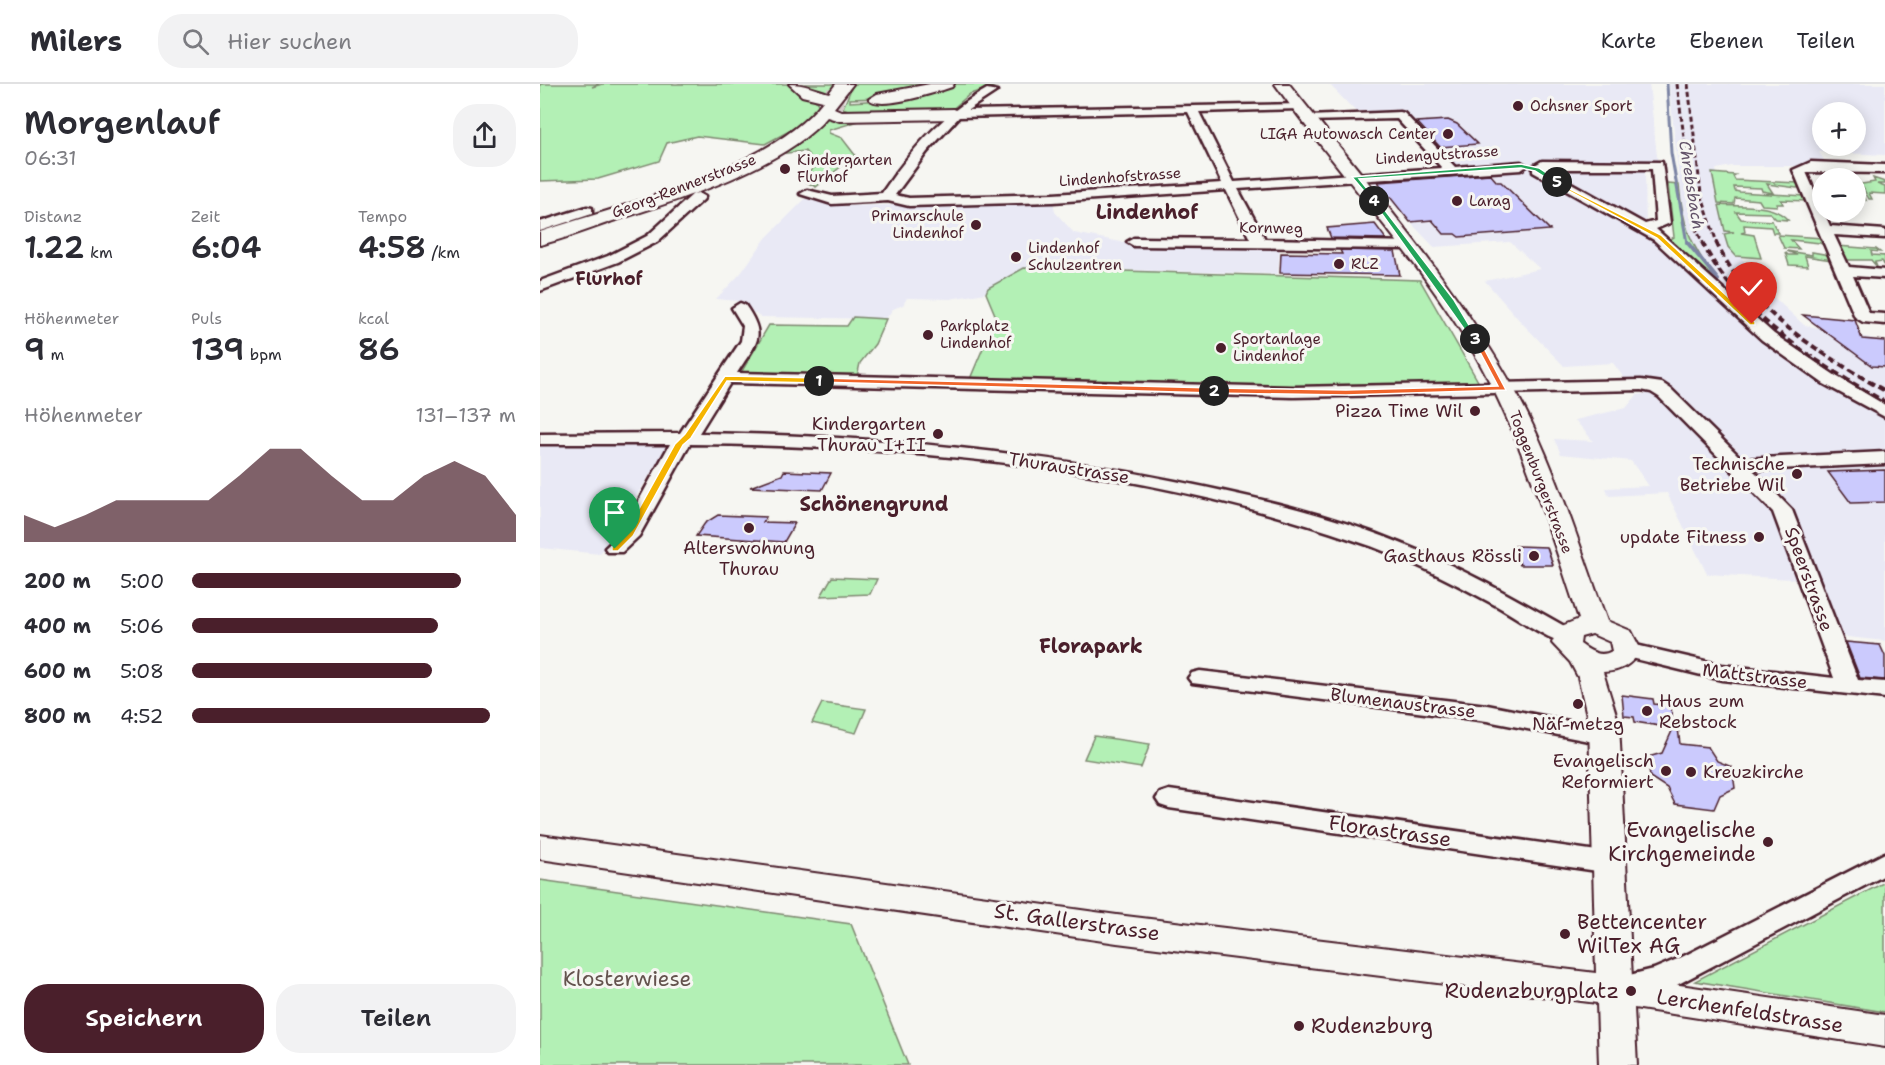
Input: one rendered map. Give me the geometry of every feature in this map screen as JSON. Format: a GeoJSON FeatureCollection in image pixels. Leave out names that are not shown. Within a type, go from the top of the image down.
{"type":"FeatureCollection","features":[{"type":"Feature","properties":{"kind":"highway"},"geometry":{"type":"LineString","coordinates":[[797,84],[840,116],[954,114]]}},
{"type":"Feature","properties":{"kind":"highway"},"geometry":{"type":"LineString","coordinates":[[844,89],[906,95],[946,84]]}},
{"type":"Feature","properties":{"kind":"highway","name":"Georg-Rennerstrasse"},"geometry":{"type":"LineString","coordinates":[[540,239],[704,180],[792,137],[825,104],[844,89]]}},
{"type":"Feature","properties":{"kind":"main road","name":"Toggenburgerstrasse"},"geometry":{"type":"LineString","coordinates":[[1282,84],[1456,309],[1503,388],[1550,496],[1594,626]]}},
{"type":"Feature","properties":{"kind":"main road"},"geometry":{"type":"LineString","coordinates":[[1604,730],[1592,677],[1574,648],[1580,627],[1594,626],[1614,632],[1621,637],[1621,655],[1608,680],[1604,730],[1618,1065]]}},
{"type":"Feature","properties":{"kind":"main road"},"geometry":{"type":"LineString","coordinates":[[1574,648],[1600,663],[1621,655]]}},
{"type":"Feature","properties":{"kind":"main road","name":"St. Gallerstrasse"},"geometry":{"type":"LineString","coordinates":[[540,848],[1117,929],[1215,939],[1616,990]]}},
{"type":"Feature","properties":{"kind":"main road","name":"Lerchenfeldstrasse"},"geometry":{"type":"LineString","coordinates":[[1616,990],[1885,1031]]}},
{"type":"Feature","properties":{"kind":"street"},"geometry":{"type":"LineString","coordinates":[[888,197],[954,114],[970,101],[991,91]]}},
{"type":"Feature","properties":{"kind":"street"},"geometry":{"type":"LineString","coordinates":[[954,114],[1299,105]]}},
{"type":"Feature","properties":{"kind":"street"},"geometry":{"type":"LineString","coordinates":[[1192,108],[1260,244]]}},
{"type":"Feature","properties":{"kind":"street"},"geometry":{"type":"LineString","coordinates":[[1309,119],[1400,116],[1452,171]]}},
{"type":"Feature","properties":{"kind":"street","name":"Lindengutstrasse"},"geometry":{"type":"LineString","coordinates":[[1355,177],[1521,166],[1528,162],[1539,167]]}},
{"type":"Feature","properties":{"kind":"street"},"geometry":{"type":"LineString","coordinates":[[1539,167],[1658,165],[1663,223],[1645,228]]}},
{"type":"Feature","properties":{"kind":"street"},"geometry":{"type":"LineString","coordinates":[[1539,167],[1645,228],[1682,256],[1768,337],[1830,380],[1885,412]]}},
{"type":"Feature","properties":{"kind":"street"},"geometry":{"type":"LineString","coordinates":[[1885,169],[1800,168],[1863,317],[1885,319]]}},
{"type":"Feature","properties":{"kind":"street","name":"Lindenhofstrasse"},"geometry":{"type":"LineString","coordinates":[[807,194],[832,200],[888,197],[909,202],[1030,200],[1355,177]]}},
{"type":"Feature","properties":{"kind":"street"},"geometry":{"type":"LineString","coordinates":[[540,286],[613,259],[652,239],[698,197]]}},
{"type":"Feature","properties":{"kind":"street"},"geometry":{"type":"LineString","coordinates":[[540,227],[587,211]]}},
{"type":"Feature","properties":{"kind":"street"},"geometry":{"type":"LineString","coordinates":[[1825,230],[1885,234]]}},
{"type":"Feature","properties":{"kind":"street","name":"Kornweg"},"geometry":{"type":"LineString","coordinates":[[1134,242],[1408,245]]}},
{"type":"Feature","properties":{"kind":"street"},"geometry":{"type":"LineString","coordinates":[[1843,271],[1885,274]]}},
{"type":"Feature","properties":{"kind":"street"},"geometry":{"type":"LineString","coordinates":[[615,549],[629,536],[679,444],[749,341],[751,326],[740,308]]}},
{"type":"Feature","properties":{"kind":"street","name":"Speerstrasse"},"geometry":{"type":"LineString","coordinates":[[725,378],[1293,392],[1641,385],[1656,387],[1665,393],[1782,510],[1849,687]]}},
{"type":"Feature","properties":{"kind":"street","name":"Thuraustrasse"},"geometry":{"type":"LineString","coordinates":[[540,439],[684,439],[839,444],[985,454],[1109,474],[1198,492],[1297,517],[1390,546],[1492,594],[1574,648]]}},
{"type":"Feature","properties":{"kind":"street"},"geometry":{"type":"LineString","coordinates":[[1738,465],[1885,458]]}},
{"type":"Feature","properties":{"kind":"street","name":"Mattstrasse"},"geometry":{"type":"LineString","coordinates":[[1621,655],[1734,676],[1885,690]]}},
{"type":"Feature","properties":{"kind":"street","name":"Blumenaustrasse"},"geometry":{"type":"LineString","coordinates":[[1200,678],[1487,713],[1604,730]]}},
{"type":"Feature","properties":{"kind":"street","name":"Florastrasse"},"geometry":{"type":"LineString","coordinates":[[1168,800],[1611,863]]}},
{"type":"Feature","properties":{"kind":"street"},"geometry":{"type":"LineString","coordinates":[[1616,990],[1659,980],[1885,863]]}},
{"type":"Feature","properties":{"kind":"shaded area"},"geometry":{"type":"Polygon","coordinates":[[[1329,84],[1649,84],[1658,165],[1645,167],[1646,231],[1720,304],[1801,368],[1885,417],[1885,641],[1829,635],[1808,580],[1707,574],[1667,493],[1609,496],[1606,488],[1649,486],[1631,461],[1561,454],[1554,439],[1593,441],[1575,420],[1626,408],[1637,395],[1669,389],[1627,382],[1613,363],[1564,366],[1485,281],[1540,269],[1510,242],[1434,247],[1369,179],[1528,169],[1452,171],[1403,111],[1358,114],[1329,84]]]}},
{"type":"Feature","properties":{"kind":"shaded area"},"geometry":{"type":"Polygon","coordinates":[[[1669,84],[1885,84],[1885,155],[1866,154],[1866,102],[1812,102],[1812,156],[1822,156],[1828,166],[1732,166],[1716,169],[1728,233],[1737,252],[1769,293],[1804,325],[1885,341],[1885,408],[1772,334],[1722,286],[1693,247],[1683,217],[1669,84]]]}},
{"type":"Feature","properties":{"kind":"shaded area","name":"Lindenhof Schulzentren"},"geometry":{"type":"Polygon","coordinates":[[[806,198],[842,206],[1053,202],[1055,212],[1074,233],[1121,242],[1280,247],[1278,274],[1079,269],[989,288],[986,293],[950,299],[907,298],[903,305],[893,309],[886,319],[760,317],[737,301],[716,299],[741,273],[766,238],[806,198]]]}},
{"type":"Feature","properties":{"kind":"shaded area"},"geometry":{"type":"Polygon","coordinates":[[[669,444],[600,554],[540,548],[540,446],[669,444]]]}},
{"type":"Feature","properties":{"kind":"green space"},"geometry":{"type":"Polygon","coordinates":[[[540,84],[599,84],[592,87],[602,84],[790,84],[801,94],[802,88],[799,84],[836,84],[823,101],[816,101],[820,107],[795,128],[765,144],[697,136],[667,143],[659,161],[598,179],[540,181],[540,84]]]}},
{"type":"Feature","properties":{"kind":"green space"},"geometry":{"type":"Polygon","coordinates":[[[853,84],[943,84],[879,98],[850,99],[850,102],[883,100],[953,84],[1002,84],[970,94],[949,112],[853,112],[843,108],[853,84]]]}},
{"type":"Feature","properties":{"kind":"green space"},"geometry":{"type":"Polygon","coordinates":[[[827,116],[882,120],[859,121],[829,130],[829,133],[842,138],[855,155],[816,187],[801,179],[817,165],[805,151],[778,154],[827,116]]]}},
{"type":"Feature","properties":{"kind":"green space"},"geometry":{"type":"Polygon","coordinates":[[[1712,173],[1735,175],[1733,176],[1735,180],[1799,183],[1801,187],[1797,188],[1767,184],[1773,193],[1762,191],[1761,188],[1734,187],[1735,191],[1739,192],[1805,196],[1807,201],[1781,200],[1783,204],[1777,204],[1777,206],[1762,205],[1759,200],[1735,198],[1734,204],[1718,203],[1712,173]]]}},
{"type":"Feature","properties":{"kind":"green space"},"geometry":{"type":"Polygon","coordinates":[[[1873,178],[1885,182],[1885,184],[1877,184],[1885,187],[1885,194],[1869,193],[1872,199],[1869,199],[1866,194],[1866,183],[1875,182],[1873,178]]]}},
{"type":"Feature","properties":{"kind":"green space"},"geometry":{"type":"Polygon","coordinates":[[[1668,184],[1679,185],[1688,232],[1712,274],[1707,274],[1669,240],[1674,237],[1668,184]]]}},
{"type":"Feature","properties":{"kind":"green space"},"geometry":{"type":"Polygon","coordinates":[[[1719,205],[1766,208],[1788,220],[1776,219],[1770,213],[1736,212],[1741,219],[1772,221],[1778,233],[1773,233],[1771,227],[1744,225],[1745,232],[1741,233],[1754,235],[1761,258],[1736,256],[1728,247],[1724,234],[1734,232],[1725,231],[1719,205]]]}},
{"type":"Feature","properties":{"kind":"green space"},"geometry":{"type":"Polygon","coordinates":[[[1778,235],[1823,238],[1826,247],[1820,243],[1791,240],[1799,249],[1784,248],[1778,235]]]}},
{"type":"Feature","properties":{"kind":"green space"},"geometry":{"type":"Polygon","coordinates":[[[1837,246],[1876,249],[1880,252],[1871,251],[1872,255],[1885,256],[1885,266],[1882,261],[1875,262],[1877,267],[1871,260],[1843,260],[1837,246]]]}},
{"type":"Feature","properties":{"kind":"green space"},"geometry":{"type":"Polygon","coordinates":[[[1787,251],[1829,255],[1832,260],[1805,256],[1808,266],[1789,265],[1785,252],[1788,255],[1797,255],[1787,251]]]}},
{"type":"Feature","properties":{"kind":"green space","name":"Sportanlage Lindenhof"},"geometry":{"type":"Polygon","coordinates":[[[1024,268],[1420,280],[1479,383],[1325,387],[970,379],[996,317],[986,293],[988,288],[1024,268]]]}},
{"type":"Feature","properties":{"kind":"green space"},"geometry":{"type":"Polygon","coordinates":[[[853,317],[886,319],[875,344],[860,363],[857,377],[742,371],[769,325],[847,326],[853,317]]]}},
{"type":"Feature","properties":{"kind":"green space"},"geometry":{"type":"Polygon","coordinates":[[[832,577],[877,579],[870,594],[821,596],[832,577]]]}},
{"type":"Feature","properties":{"kind":"green space"},"geometry":{"type":"Polygon","coordinates":[[[822,703],[866,709],[856,733],[812,723],[822,703]]]}},
{"type":"Feature","properties":{"kind":"green space"},"geometry":{"type":"Polygon","coordinates":[[[1094,736],[1150,744],[1141,768],[1084,759],[1094,736]]]}},
{"type":"Feature","properties":{"kind":"green space","name":"Klosterwiese"},"geometry":{"type":"Polygon","coordinates":[[[540,880],[851,924],[908,1065],[540,1065],[540,880]]]}},
{"type":"Feature","properties":{"kind":"green space"},"geometry":{"type":"Polygon","coordinates":[[[1885,882],[1885,1012],[1695,981],[1885,882]]]}},
{"type":"Feature","properties":{"kind":"building","name":"LIGA Autowasch Center"},"geometry":{"type":"Polygon","coordinates":[[[1448,120],[1457,124],[1478,144],[1440,147],[1417,122],[1448,120]]]}},
{"type":"Feature","properties":{"kind":"building","name":"Larag"},"geometry":{"type":"Polygon","coordinates":[[[1490,174],[1550,230],[1459,237],[1455,234],[1444,234],[1432,220],[1410,222],[1378,182],[1490,174]]]}},
{"type":"Feature","properties":{"kind":"building"},"geometry":{"type":"Polygon","coordinates":[[[1375,224],[1386,239],[1331,238],[1327,228],[1375,224]]]}},
{"type":"Feature","properties":{"kind":"building","name":"RLZ"},"geometry":{"type":"Polygon","coordinates":[[[1340,250],[1395,251],[1400,275],[1280,273],[1281,253],[1342,254],[1340,250]]]}},
{"type":"Feature","properties":{"kind":"building"},"geometry":{"type":"Polygon","coordinates":[[[1803,315],[1855,320],[1862,339],[1885,341],[1885,367],[1872,366],[1803,315]]]}},
{"type":"Feature","properties":{"kind":"building"},"geometry":{"type":"Polygon","coordinates":[[[1885,470],[1885,502],[1851,503],[1828,472],[1885,470]]]}},
{"type":"Feature","properties":{"kind":"building","name":"Alterswohnung Thurau"},"geometry":{"type":"Polygon","coordinates":[[[784,471],[831,473],[822,490],[750,487],[782,475],[784,471]]]}},
{"type":"Feature","properties":{"kind":"building","name":"Alterswohnung Thurau"},"geometry":{"type":"Polygon","coordinates":[[[718,515],[766,517],[763,522],[795,523],[784,542],[696,536],[705,523],[718,515]]]}},
{"type":"Feature","properties":{"kind":"building","name":"Gasthaus Rössli"},"geometry":{"type":"Polygon","coordinates":[[[1515,546],[1547,547],[1553,565],[1520,565],[1515,546]]]}},
{"type":"Feature","properties":{"kind":"building"},"geometry":{"type":"Polygon","coordinates":[[[1846,642],[1880,645],[1885,656],[1885,680],[1860,678],[1846,642]]]}},
{"type":"Feature","properties":{"kind":"building","name":"Haus zum Rebstock"},"geometry":{"type":"Polygon","coordinates":[[[1622,695],[1653,699],[1654,704],[1671,706],[1673,728],[1635,722],[1634,717],[1624,716],[1622,695]]]}},
{"type":"Feature","properties":{"kind":"building","name":"Kreuzkirche"},"geometry":{"type":"Polygon","coordinates":[[[1677,720],[1680,744],[1708,747],[1717,761],[1732,767],[1735,788],[1720,795],[1714,809],[1675,804],[1667,788],[1650,777],[1648,757],[1662,753],[1677,720]]]}},
{"type":"Feature","properties":{"kind":"waterway","name":"Chrebsbach"},"geometry":{"type":"LineString","coordinates":[[1667,84],[1671,153],[1687,243]]}},
{"type":"Feature","properties":{"kind":"waterway","name":"Chrebsbach"},"geometry":{"type":"LineString","coordinates":[[1687,242],[1718,280]]}},
{"type":"Feature","properties":{"kind":"tunnel"},"geometry":{"type":"LineString","coordinates":[[826,97],[850,100]]}},
{"type":"Feature","properties":{"kind":"railway"},"geometry":{"type":"LineString","coordinates":[[1677,84],[1696,229],[1703,243]]}},
{"type":"Feature","properties":{"kind":"railway"},"geometry":{"type":"LineString","coordinates":[[1688,84],[1701,194],[1717,243]]}},
{"type":"Feature","properties":{"kind":"railway"},"geometry":{"type":"LineString","coordinates":[[1702,242],[1736,293],[1758,315],[1832,371],[1885,402]]}},
{"type":"Feature","properties":{"kind":"railway"},"geometry":{"type":"LineString","coordinates":[[1716,242],[1730,267],[1767,310],[1812,346],[1885,391]]}},
{"type":"Feature","properties":{"kind":"place","name":"Ochsner Sport"},"geometry":{"type":"Point","coordinates":[1518,106]}},
{"type":"Feature","properties":{"kind":"place","name":"LIGA Autowasch Center"},"geometry":{"type":"Point","coordinates":[1448,134]}},
{"type":"Feature","properties":{"kind":"place","name":"Kindergarten Flurhof"},"geometry":{"type":"Point","coordinates":[785,169]}},
{"type":"Feature","properties":{"kind":"place","name":"Larag"},"geometry":{"type":"Point","coordinates":[1457,201]}},
{"type":"Feature","properties":{"kind":"place","name":"Primarschule Lindenhof"},"geometry":{"type":"Point","coordinates":[976,225]}},
{"type":"Feature","properties":{"kind":"place","name":"Lindenhof Schulzentren"},"geometry":{"type":"Point","coordinates":[1016,257]}},
{"type":"Feature","properties":{"kind":"place","name":"RLZ"},"geometry":{"type":"Point","coordinates":[1339,264]}},
{"type":"Feature","properties":{"kind":"place","name":"Parkplatz Lindenhof"},"geometry":{"type":"Point","coordinates":[928,335]}},
{"type":"Feature","properties":{"kind":"place","name":"Sportanlage Lindenhof"},"geometry":{"type":"Point","coordinates":[1221,348]}},
{"type":"Feature","properties":{"kind":"place","name":"Pizza Time Wil"},"geometry":{"type":"Point","coordinates":[1475,411]}},
{"type":"Feature","properties":{"kind":"place","name":"Kindergarten Thurau I+II"},"geometry":{"type":"Point","coordinates":[938,434]}},
{"type":"Feature","properties":{"kind":"place","name":"Technische Betriebe Wil"},"geometry":{"type":"Point","coordinates":[1797,474]}},
{"type":"Feature","properties":{"kind":"place","name":"Alterswohnung Thurau"},"geometry":{"type":"Point","coordinates":[749,528]}},
{"type":"Feature","properties":{"kind":"place","name":"update Fitness"},"geometry":{"type":"Point","coordinates":[1759,537]}},
{"type":"Feature","properties":{"kind":"place","name":"Gasthaus Rössli"},"geometry":{"type":"Point","coordinates":[1534,556]}},
{"type":"Feature","properties":{"kind":"place","name":"Näf-metzg"},"geometry":{"type":"Point","coordinates":[1578,704]}},
{"type":"Feature","properties":{"kind":"place","name":"Haus zum Rebstock"},"geometry":{"type":"Point","coordinates":[1647,711]}},
{"type":"Feature","properties":{"kind":"place","name":"Evangelisch Reformiert"},"geometry":{"type":"Point","coordinates":[1666,771]}},
{"type":"Feature","properties":{"kind":"place","name":"Kreuzkirche"},"geometry":{"type":"Point","coordinates":[1691,772]}},
{"type":"Feature","properties":{"kind":"place","name":"Evangelische Kirchgemeinde"},"geometry":{"type":"Point","coordinates":[1768,842]}},
{"type":"Feature","properties":{"kind":"place","name":"Bettencenter WilTex AG"},"geometry":{"type":"Point","coordinates":[1565,934]}},
{"type":"Feature","properties":{"kind":"place","name":"Rudenzburgplatz"},"geometry":{"type":"Point","coordinates":[1631,991]}},
{"type":"Feature","properties":{"kind":"place","name":"Rudenzburg"},"geometry":{"type":"Point","coordinates":[1299,1026]}},
{"type":"Feature","properties":{"kind":"district","name":"Lindenhof"},"geometry":{"type":"Point","coordinates":[1147,212]}},
{"type":"Feature","properties":{"kind":"district","name":"Flurhof"},"geometry":{"type":"Point","coordinates":[609,279]}},
{"type":"Feature","properties":{"kind":"district","name":"Schönengrund"},"geometry":{"type":"Point","coordinates":[874,504]}},
{"type":"Feature","properties":{"kind":"district","name":"Florapark"},"geometry":{"type":"Point","coordinates":[1091,646]}},
{"type":"Feature","properties":{"kind":"route"},"geometry":{"type":"LineString","coordinates":[[615,549],[629,536],[679,444],[688,436],[725,378],[1293,392],[1503,388],[1451,302],[1355,177],[1521,166],[1527,169],[1537,169],[1551,179],[1639,224],[1659,237],[1682,256],[1752,324]]}}]}
